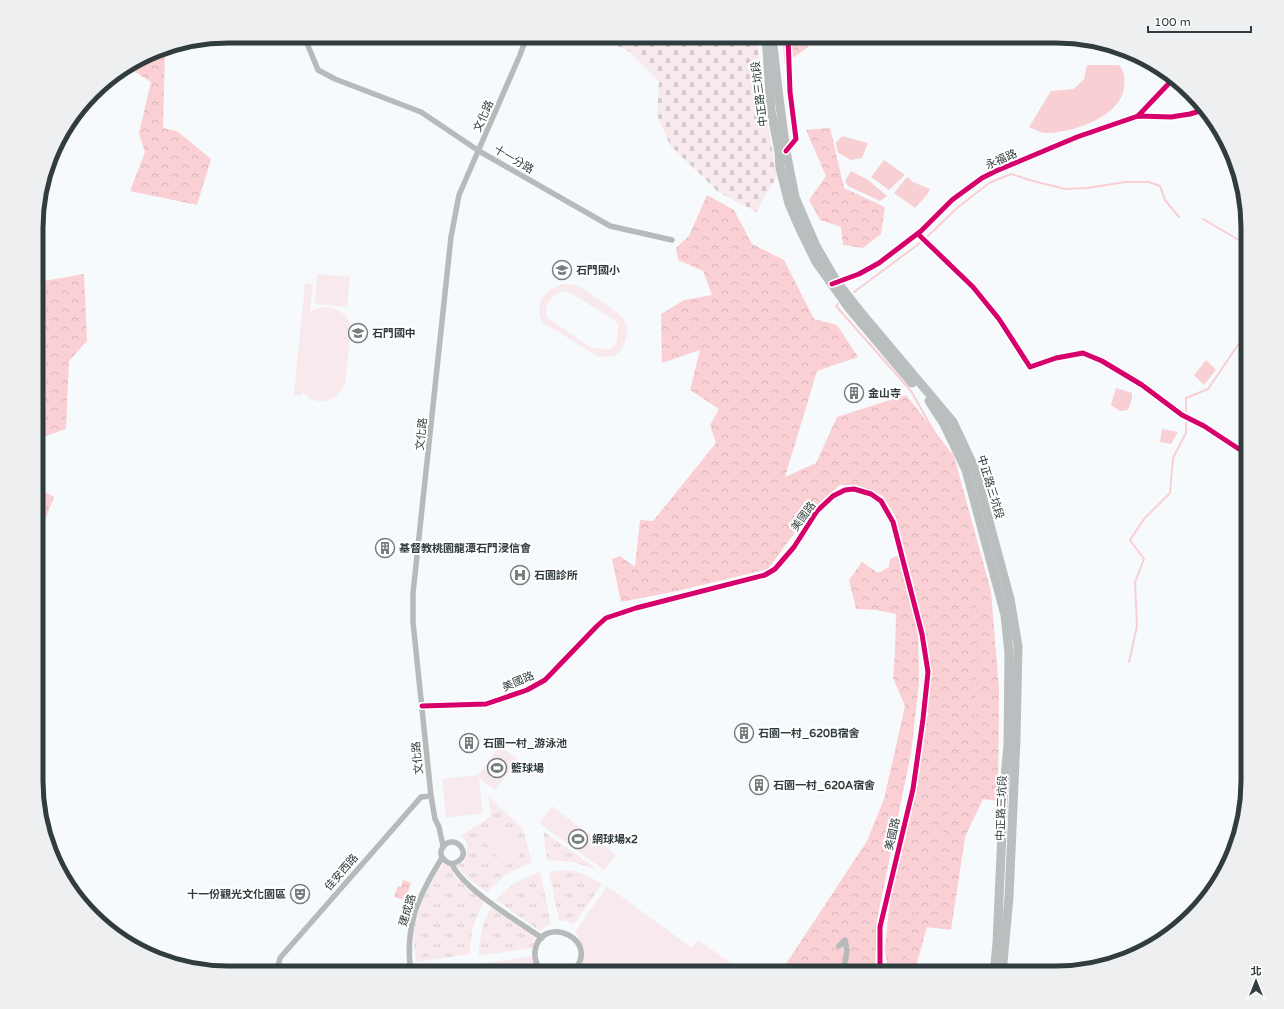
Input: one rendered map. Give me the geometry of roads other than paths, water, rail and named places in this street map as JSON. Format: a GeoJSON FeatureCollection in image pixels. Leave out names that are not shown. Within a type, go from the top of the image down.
{"type":"FeatureCollection","features":[{"type":"Feature","properties":{"kind":"main road","name":"中正路三坑段"},"geometry":{"type":"LineString","coordinates":[[766,43],[771,110],[779,152],[780,168],[789,204],[816,262],[835,283]]}},
{"type":"Feature","properties":{"kind":"main road","name":"中正路三坑段"},"geometry":{"type":"LineString","coordinates":[[773,43],[786,151],[795,198],[816,246],[848,306],[932,404],[944,424],[966,470],[1005,615],[1009,653],[1008,746],[1004,787],[998,966]]}},
{"type":"Feature","properties":{"kind":"street","name":"十一分路"},"geometry":{"type":"LineString","coordinates":[[307,43],[318,70],[336,79],[421,112],[479,151],[610,226],[672,240]]}},
{"type":"Feature","properties":{"kind":"street","name":"文化路"},"geometry":{"type":"LineString","coordinates":[[442,858],[441,854],[443,846],[439,827],[435,819],[431,796],[413,622],[413,593],[451,237],[459,195],[524,43]]}},
{"type":"Feature","properties":{"kind":"street","name":"永福路"},"geometry":{"type":"LineString","coordinates":[[835,283],[860,274],[879,263],[920,231],[952,200],[982,178],[996,171],[1077,138],[1138,116],[1171,117],[1200,111]]}},
{"type":"Feature","properties":{"kind":"street","name":"美國路"},"geometry":{"type":"LineString","coordinates":[[422,706],[486,704],[527,690],[545,680],[596,626],[606,618],[636,608],[765,575],[776,568],[794,546],[817,511],[833,496],[845,490],[854,489],[871,494],[881,501],[893,522],[922,634],[928,672],[923,719],[912,789],[880,927],[880,966]]}},
{"type":"Feature","properties":{"kind":"street","name":"佳安西路"},"geometry":{"type":"LineString","coordinates":[[278,966],[280,958],[421,797],[431,796]]}},
{"type":"Feature","properties":{"kind":"street"},"geometry":{"type":"LineString","coordinates":[[442,858],[446,862],[452,864],[458,862],[462,858],[463,851],[455,842],[449,842],[443,846]]}},
{"type":"Feature","properties":{"kind":"street","name":"建成路"},"geometry":{"type":"LineString","coordinates":[[411,966],[409,938],[416,908],[427,882],[442,858]]}},
{"type":"Feature","properties":{"kind":"street"},"geometry":{"type":"LineString","coordinates":[[452,864],[455,871],[466,883],[488,901],[542,938]]}},
{"type":"Feature","properties":{"kind":"street"},"geometry":{"type":"LineString","coordinates":[[540,966],[535,955],[537,946],[542,938],[550,933],[560,932],[569,934],[580,946],[581,958],[577,966]]}},
{"type":"Feature","properties":{"kind":"street"},"geometry":{"type":"LineString","coordinates":[[839,946],[845,940],[847,951],[844,966]]}},
{"type":"Feature","properties":{"kind":"waterway"},"geometry":{"type":"LineString","coordinates":[[928,236],[957,208],[989,183],[1011,174],[1065,189],[1087,188],[1126,182],[1149,182],[1160,186],[1165,200],[1179,217]]}},
{"type":"Feature","properties":{"kind":"waterway"},"geometry":{"type":"LineString","coordinates":[[1203,219],[1241,241]]}},
{"type":"Feature","properties":{"kind":"waterway"},"geometry":{"type":"LineString","coordinates":[[854,292],[920,243]]}},
{"type":"Feature","properties":{"kind":"waterway"},"geometry":{"type":"LineString","coordinates":[[838,304],[836,306],[911,391],[949,458],[979,617],[977,699],[972,739],[944,828],[912,920],[906,966]]}},
{"type":"Feature","properties":{"kind":"waterway"},"geometry":{"type":"LineString","coordinates":[[1186,411],[1186,398],[1208,389],[1241,340]]}},
{"type":"Feature","properties":{"kind":"waterway"},"geometry":{"type":"LineString","coordinates":[[1129,662],[1137,626],[1135,582],[1144,559],[1130,540],[1144,519],[1170,493],[1173,458],[1186,433],[1186,423]]}},
{"type":"Feature","properties":{"kind":"place","name":"石門國小"},"geometry":{"type":"Point","coordinates":[562,270]}},
{"type":"Feature","properties":{"kind":"place","name":"石門國中"},"geometry":{"type":"Point","coordinates":[358,333]}},
{"type":"Feature","properties":{"kind":"place","name":"金山寺"},"geometry":{"type":"Point","coordinates":[854,393]}},
{"type":"Feature","properties":{"kind":"place","name":"基督教桃園龍潭石門浸信會"},"geometry":{"type":"Point","coordinates":[385,548]}},
{"type":"Feature","properties":{"kind":"place","name":"石園診所"},"geometry":{"type":"Point","coordinates":[520,575]}},
{"type":"Feature","properties":{"kind":"place","name":"石園一村_620B宿舍"},"geometry":{"type":"Point","coordinates":[744,733]}},
{"type":"Feature","properties":{"kind":"place","name":"石園一村_游泳池"},"geometry":{"type":"Point","coordinates":[469,743]}},
{"type":"Feature","properties":{"kind":"place","name":"籃球場"},"geometry":{"type":"Point","coordinates":[497,768]}},
{"type":"Feature","properties":{"kind":"place","name":"石園一村_620A宿舍"},"geometry":{"type":"Point","coordinates":[759,785]}},
{"type":"Feature","properties":{"kind":"place","name":"網球場x2"},"geometry":{"type":"Point","coordinates":[578,839]}},
{"type":"Feature","properties":{"kind":"place","name":"十一份觀光文化園區"},"geometry":{"type":"Point","coordinates":[300,894]}}]}
